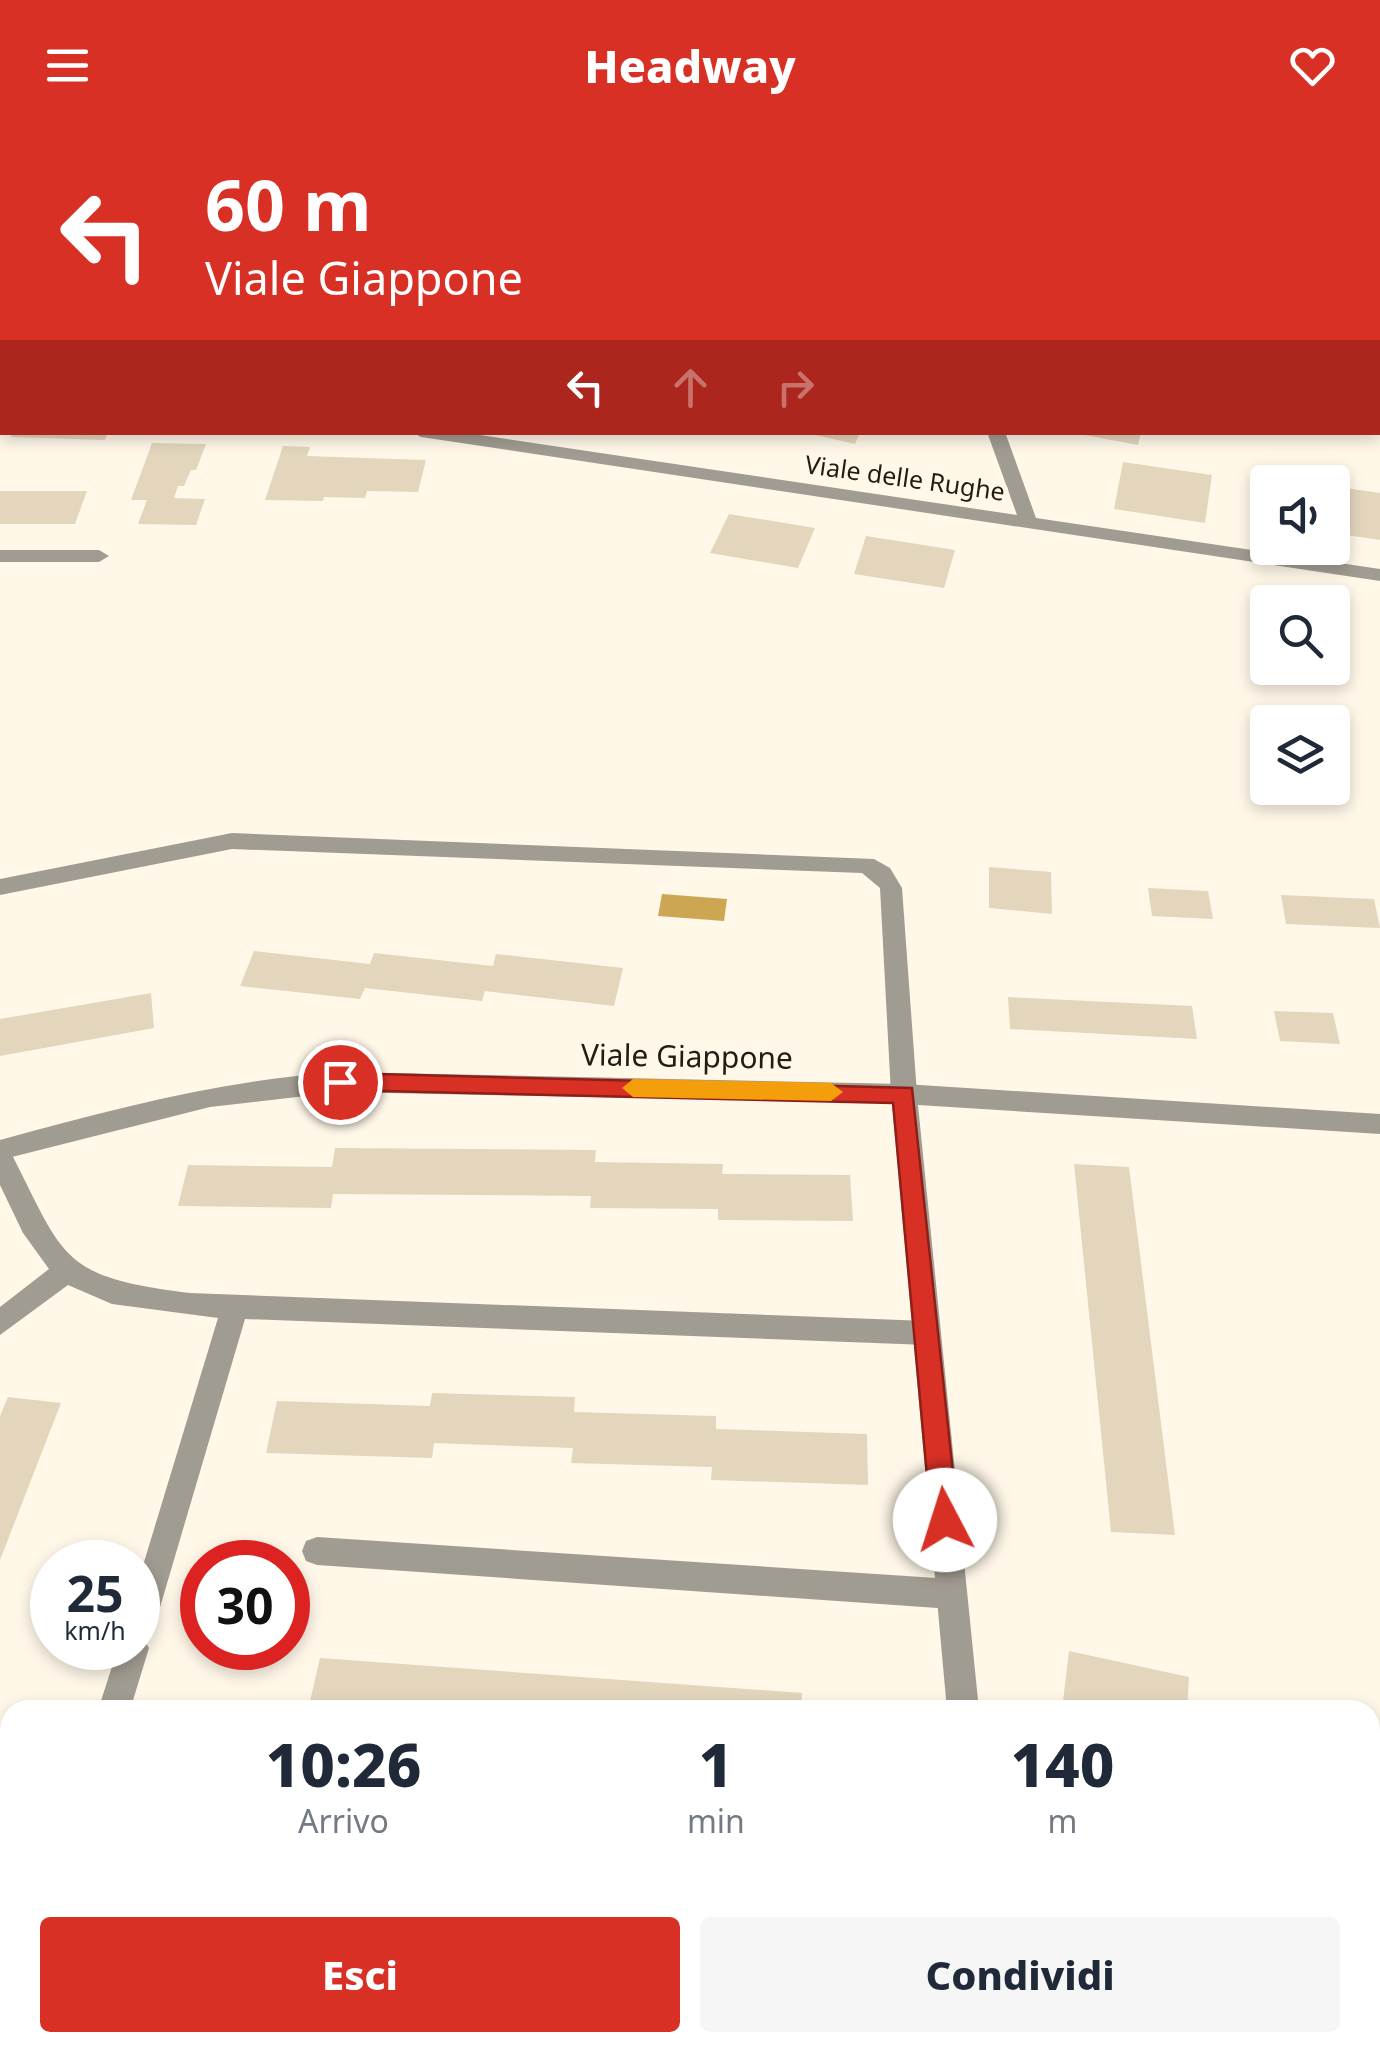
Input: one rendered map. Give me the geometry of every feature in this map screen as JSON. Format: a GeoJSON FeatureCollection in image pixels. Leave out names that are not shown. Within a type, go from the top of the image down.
{"type":"FeatureCollection","features":[{"type":"Feature","properties":{"kind":"street","name":"Viale delle Rughe"},"geometry":{"type":"LineString","coordinates":[[442,435],[1380,575]]}},
{"type":"Feature","properties":{"kind":"street"},"geometry":{"type":"LineString","coordinates":[[997,435],[1028,521]]}},
{"type":"Feature","properties":{"kind":"street"},"geometry":{"type":"LineString","coordinates":[[0,556],[99,556]]}},
{"type":"Feature","properties":{"kind":"street"},"geometry":{"type":"LineString","coordinates":[[0,887],[198,845],[232,842],[866,866],[882,874],[892,896],[904,1094],[962,1700]]}},
{"type":"Feature","properties":{"kind":"street","name":"Viale Giappone"},"geometry":{"type":"LineString","coordinates":[[0,1153],[186,1099],[300,1083],[904,1094],[1380,1124]]}},
{"type":"Feature","properties":{"kind":"street"},"geometry":{"type":"LineString","coordinates":[[0,1153],[46,1252],[66,1271],[115,1295],[190,1306],[927,1333]]}},
{"type":"Feature","properties":{"kind":"street"},"geometry":{"type":"LineString","coordinates":[[0,1323],[66,1271]]}},
{"type":"Feature","properties":{"kind":"street"},"geometry":{"type":"LineString","coordinates":[[160,1558],[235,1307]]}},
{"type":"Feature","properties":{"kind":"street"},"geometry":{"type":"LineString","coordinates":[[317,1551],[952,1594]]}},
{"type":"Feature","properties":{"kind":"street"},"geometry":{"type":"LineString","coordinates":[[117,1700],[126,1670]]}},
{"type":"Feature","properties":{"kind":"shaded area"},"geometry":{"type":"Polygon","coordinates":[[[662,894],[727,899],[724,921],[658,916],[662,894]]]}},
{"type":"Feature","properties":{"kind":"building"},"geometry":{"type":"Polygon","coordinates":[[[12,435],[107,435],[105,440],[12,435]]]}},
{"type":"Feature","properties":{"kind":"building"},"geometry":{"type":"Polygon","coordinates":[[[815,435],[859,435],[855,444],[815,435]]]}},
{"type":"Feature","properties":{"kind":"building"},"geometry":{"type":"Polygon","coordinates":[[[1085,435],[1140,435],[1138,445],[1085,435]]]}},
{"type":"Feature","properties":{"kind":"building"},"geometry":{"type":"Polygon","coordinates":[[[152,443],[206,444],[196,470],[191,470],[184,486],[178,486],[174,498],[205,499],[196,525],[138,524],[147,500],[131,500],[152,443]]]}},
{"type":"Feature","properties":{"kind":"building"},"geometry":{"type":"Polygon","coordinates":[[[283,446],[310,447],[307,456],[426,460],[418,492],[367,491],[365,498],[324,497],[323,501],[265,500],[283,446]]]}},
{"type":"Feature","properties":{"kind":"building"},"geometry":{"type":"Polygon","coordinates":[[[1123,462],[1212,475],[1205,523],[1114,509],[1123,462]]]}},
{"type":"Feature","properties":{"kind":"building"},"geometry":{"type":"Polygon","coordinates":[[[1350,489],[1380,493],[1380,540],[1350,536],[1350,489]]]}},
{"type":"Feature","properties":{"kind":"building"},"geometry":{"type":"Polygon","coordinates":[[[0,491],[87,491],[75,524],[0,524],[0,491]]]}},
{"type":"Feature","properties":{"kind":"building"},"geometry":{"type":"Polygon","coordinates":[[[729,514],[815,528],[798,568],[710,553],[729,514]]]}},
{"type":"Feature","properties":{"kind":"building"},"geometry":{"type":"Polygon","coordinates":[[[866,536],[955,550],[944,588],[854,574],[866,536]]]}},
{"type":"Feature","properties":{"kind":"building"},"geometry":{"type":"Polygon","coordinates":[[[989,867],[1051,872],[1052,914],[989,908],[989,867]]]}},
{"type":"Feature","properties":{"kind":"building"},"geometry":{"type":"Polygon","coordinates":[[[1148,888],[1208,891],[1213,919],[1152,916],[1148,888]]]}},
{"type":"Feature","properties":{"kind":"building"},"geometry":{"type":"Polygon","coordinates":[[[1281,895],[1374,899],[1380,928],[1286,924],[1281,895]]]}},
{"type":"Feature","properties":{"kind":"building"},"geometry":{"type":"Polygon","coordinates":[[[254,951],[370,964],[374,953],[493,966],[496,954],[623,968],[614,1006],[485,991],[482,1001],[365,988],[360,999],[240,986],[254,951]]]}},
{"type":"Feature","properties":{"kind":"building"},"geometry":{"type":"Polygon","coordinates":[[[151,993],[154,1028],[0,1056],[0,1019],[151,993]]]}},
{"type":"Feature","properties":{"kind":"building"},"geometry":{"type":"Polygon","coordinates":[[[1008,997],[1192,1006],[1197,1039],[1010,1029],[1008,997]]]}},
{"type":"Feature","properties":{"kind":"building"},"geometry":{"type":"Polygon","coordinates":[[[1274,1011],[1333,1013],[1340,1044],[1280,1041],[1274,1011]]]}},
{"type":"Feature","properties":{"kind":"building"},"geometry":{"type":"Polygon","coordinates":[[[335,1148],[596,1150],[595,1162],[723,1164],[722,1174],[850,1175],[853,1221],[718,1220],[718,1209],[590,1208],[591,1196],[333,1194],[331,1208],[178,1206],[188,1165],[332,1167],[335,1148]]]}},
{"type":"Feature","properties":{"kind":"building"},"geometry":{"type":"Polygon","coordinates":[[[1074,1164],[1129,1167],[1175,1535],[1111,1532],[1074,1164]]]}},
{"type":"Feature","properties":{"kind":"building"},"geometry":{"type":"Polygon","coordinates":[[[432,1393],[575,1397],[574,1412],[716,1416],[716,1429],[867,1434],[868,1485],[711,1480],[712,1467],[571,1463],[573,1448],[434,1443],[432,1458],[266,1453],[277,1401],[430,1406],[432,1393]]]}},
{"type":"Feature","properties":{"kind":"building"},"geometry":{"type":"Polygon","coordinates":[[[8,1397],[61,1403],[0,1560],[0,1416],[8,1397]]]}},
{"type":"Feature","properties":{"kind":"building"},"geometry":{"type":"Polygon","coordinates":[[[1069,1651],[1189,1677],[1188,1700],[1063,1700],[1069,1651]]]}},
{"type":"Feature","properties":{"kind":"building"},"geometry":{"type":"Polygon","coordinates":[[[320,1658],[802,1693],[802,1700],[310,1700],[320,1658]]]}},
{"type":"Feature","properties":{"kind":"slow traffic"},"geometry":{"type":"LineString","coordinates":[[633,1088],[831,1092]]}},
{"type":"Feature","properties":{"kind":"route"},"geometry":{"type":"LineString","coordinates":[[340,1082],[904,1094],[945,1520]]}}]}
